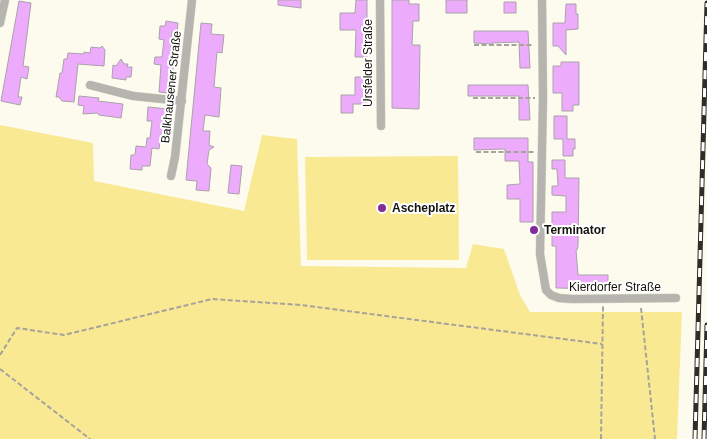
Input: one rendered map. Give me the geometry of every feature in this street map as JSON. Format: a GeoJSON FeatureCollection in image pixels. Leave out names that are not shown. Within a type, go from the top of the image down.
{"type":"FeatureCollection","features":[{"type":"Feature","properties":{"kind":"street"},"geometry":{"type":"LineString","coordinates":[[0,23],[5,0]]}},
{"type":"Feature","properties":{"kind":"street","name":"Balkhausener Straße"},"geometry":{"type":"LineString","coordinates":[[170,176],[175,157],[182,101],[192,0]]}},
{"type":"Feature","properties":{"kind":"street","name":"Ursfelder Straße"},"geometry":{"type":"LineString","coordinates":[[380,0],[380,126]]}},
{"type":"Feature","properties":{"kind":"street","name":"Kierdorfer Straße"},"geometry":{"type":"LineString","coordinates":[[542,0],[543,98],[540,254],[546,290],[551,295],[559,298],[676,298]]}},
{"type":"Feature","properties":{"kind":"street"},"geometry":{"type":"LineString","coordinates":[[90,85],[132,96],[182,101]]}},
{"type":"Feature","properties":{"kind":"path"},"geometry":{"type":"LineString","coordinates":[[474,45],[543,45]]}},
{"type":"Feature","properties":{"kind":"path"},"geometry":{"type":"LineString","coordinates":[[473,98],[543,98]]}},
{"type":"Feature","properties":{"kind":"path"},"geometry":{"type":"LineString","coordinates":[[476,152],[542,152]]}},
{"type":"Feature","properties":{"kind":"path"},"geometry":{"type":"LineString","coordinates":[[601,439],[603,298]]}},
{"type":"Feature","properties":{"kind":"path"},"geometry":{"type":"LineString","coordinates":[[640,298],[655,439]]}},
{"type":"Feature","properties":{"kind":"path"},"geometry":{"type":"LineString","coordinates":[[0,355],[17,328],[64,335],[212,299],[301,305],[602,344]]}},
{"type":"Feature","properties":{"kind":"path"},"geometry":{"type":"LineString","coordinates":[[0,369],[90,439]]}},
{"type":"Feature","properties":{"kind":"shaded area"},"geometry":{"type":"Polygon","coordinates":[[[0,125],[93,143],[94,181],[244,211],[262,135],[297,139],[301,266],[466,268],[473,244],[504,249],[520,295],[530,312],[682,312],[677,439],[0,439],[0,125]]]}},
{"type":"Feature","properties":{"kind":"shaded area","name":"Ascheplatz"},"geometry":{"type":"Polygon","coordinates":[[[458,156],[459,260],[307,260],[305,157],[458,156]]]}},
{"type":"Feature","properties":{"kind":"building"},"geometry":{"type":"Polygon","coordinates":[[[278,0],[301,0],[301,8],[278,5],[278,0]]]}},
{"type":"Feature","properties":{"kind":"building"},"geometry":{"type":"Polygon","coordinates":[[[356,0],[367,0],[367,57],[355,57],[356,30],[340,30],[340,13],[355,13],[356,0]]]}},
{"type":"Feature","properties":{"kind":"building"},"geometry":{"type":"Polygon","coordinates":[[[392,0],[409,0],[409,4],[419,4],[419,21],[413,21],[412,45],[420,45],[419,109],[392,108],[392,0]]]}},
{"type":"Feature","properties":{"kind":"building"},"geometry":{"type":"Polygon","coordinates":[[[446,0],[467,0],[467,13],[446,13],[446,0]]]}},
{"type":"Feature","properties":{"kind":"building"},"geometry":{"type":"Polygon","coordinates":[[[19,1],[31,3],[23,66],[29,67],[27,79],[21,77],[18,97],[22,97],[20,105],[1,101],[19,1]]]}},
{"type":"Feature","properties":{"kind":"building"},"geometry":{"type":"Polygon","coordinates":[[[504,2],[516,2],[516,13],[504,13],[504,2]]]}},
{"type":"Feature","properties":{"kind":"building"},"geometry":{"type":"Polygon","coordinates":[[[566,4],[576,4],[578,29],[566,30],[566,55],[558,46],[553,46],[553,23],[565,23],[566,4]]]}},
{"type":"Feature","properties":{"kind":"building"},"geometry":{"type":"Polygon","coordinates":[[[166,21],[178,23],[177,32],[172,32],[171,48],[175,48],[172,80],[169,80],[167,93],[159,92],[161,65],[154,64],[155,57],[162,57],[164,40],[159,39],[160,26],[165,26],[166,21]]]}},
{"type":"Feature","properties":{"kind":"building"},"geometry":{"type":"Polygon","coordinates":[[[201,23],[212,24],[211,34],[224,35],[222,53],[217,52],[214,87],[221,88],[219,117],[205,115],[203,131],[210,131],[209,145],[214,147],[209,150],[207,164],[211,168],[209,191],[196,190],[197,181],[186,180],[201,23]]]}},
{"type":"Feature","properties":{"kind":"building"},"geometry":{"type":"Polygon","coordinates":[[[474,31],[528,31],[530,68],[520,68],[519,42],[474,43],[474,31]]]}},
{"type":"Feature","properties":{"kind":"building"},"geometry":{"type":"Polygon","coordinates":[[[102,46],[105,50],[104,66],[78,64],[74,102],[62,101],[59,97],[56,97],[60,73],[62,73],[64,59],[67,59],[68,53],[90,53],[91,47],[100,48],[102,46]]]}},
{"type":"Feature","properties":{"kind":"building"},"geometry":{"type":"Polygon","coordinates":[[[121,59],[124,64],[128,64],[127,67],[132,67],[131,77],[126,77],[126,80],[112,78],[113,65],[116,66],[121,59]]]}},
{"type":"Feature","properties":{"kind":"building"},"geometry":{"type":"Polygon","coordinates":[[[561,62],[579,62],[579,105],[573,105],[573,111],[562,111],[562,93],[553,93],[553,66],[561,66],[561,62]]]}},
{"type":"Feature","properties":{"kind":"building"},"geometry":{"type":"Polygon","coordinates":[[[355,77],[367,77],[367,104],[353,104],[353,113],[341,113],[341,95],[355,95],[355,77]]]}},
{"type":"Feature","properties":{"kind":"building"},"geometry":{"type":"Polygon","coordinates":[[[468,85],[528,85],[530,120],[519,120],[519,96],[468,96],[468,85]]]}},
{"type":"Feature","properties":{"kind":"building"},"geometry":{"type":"Polygon","coordinates":[[[79,96],[99,98],[98,101],[123,104],[121,118],[99,115],[97,113],[83,114],[84,106],[78,105],[79,96]]]}},
{"type":"Feature","properties":{"kind":"building"},"geometry":{"type":"Polygon","coordinates":[[[148,107],[169,109],[168,119],[165,119],[164,134],[161,134],[159,149],[152,148],[150,166],[142,166],[142,170],[130,169],[131,155],[135,155],[136,146],[146,147],[147,138],[150,138],[152,121],[147,121],[148,107]]]}},
{"type":"Feature","properties":{"kind":"building"},"geometry":{"type":"Polygon","coordinates":[[[554,116],[567,116],[567,139],[575,139],[573,156],[563,156],[563,139],[554,139],[554,116]]]}},
{"type":"Feature","properties":{"kind":"building"},"geometry":{"type":"Polygon","coordinates":[[[474,138],[528,138],[528,162],[533,162],[533,222],[520,222],[520,199],[507,199],[507,185],[520,184],[519,161],[505,161],[505,149],[474,150],[474,138]]]}},
{"type":"Feature","properties":{"kind":"building"},"geometry":{"type":"Polygon","coordinates":[[[552,160],[565,160],[565,178],[579,178],[578,246],[576,250],[578,275],[608,275],[608,289],[556,288],[556,246],[552,246],[552,212],[566,212],[566,196],[552,195],[552,186],[558,186],[557,169],[552,169],[552,160]]]}},
{"type":"Feature","properties":{"kind":"building"},"geometry":{"type":"Polygon","coordinates":[[[231,165],[242,166],[239,194],[228,193],[231,165]]]}},
{"type":"Feature","properties":{"kind":"railway"},"geometry":{"type":"LineString","coordinates":[[695,439],[707,3]]}},
{"type":"Feature","properties":{"kind":"railway"},"geometry":{"type":"LineString","coordinates":[[704,439],[707,325]]}},
{"type":"Feature","properties":{"kind":"place","name":"Ascheplatz"},"geometry":{"type":"Point","coordinates":[382,208]}},
{"type":"Feature","properties":{"kind":"place","name":"Terminator"},"geometry":{"type":"Point","coordinates":[534,230]}}]}
